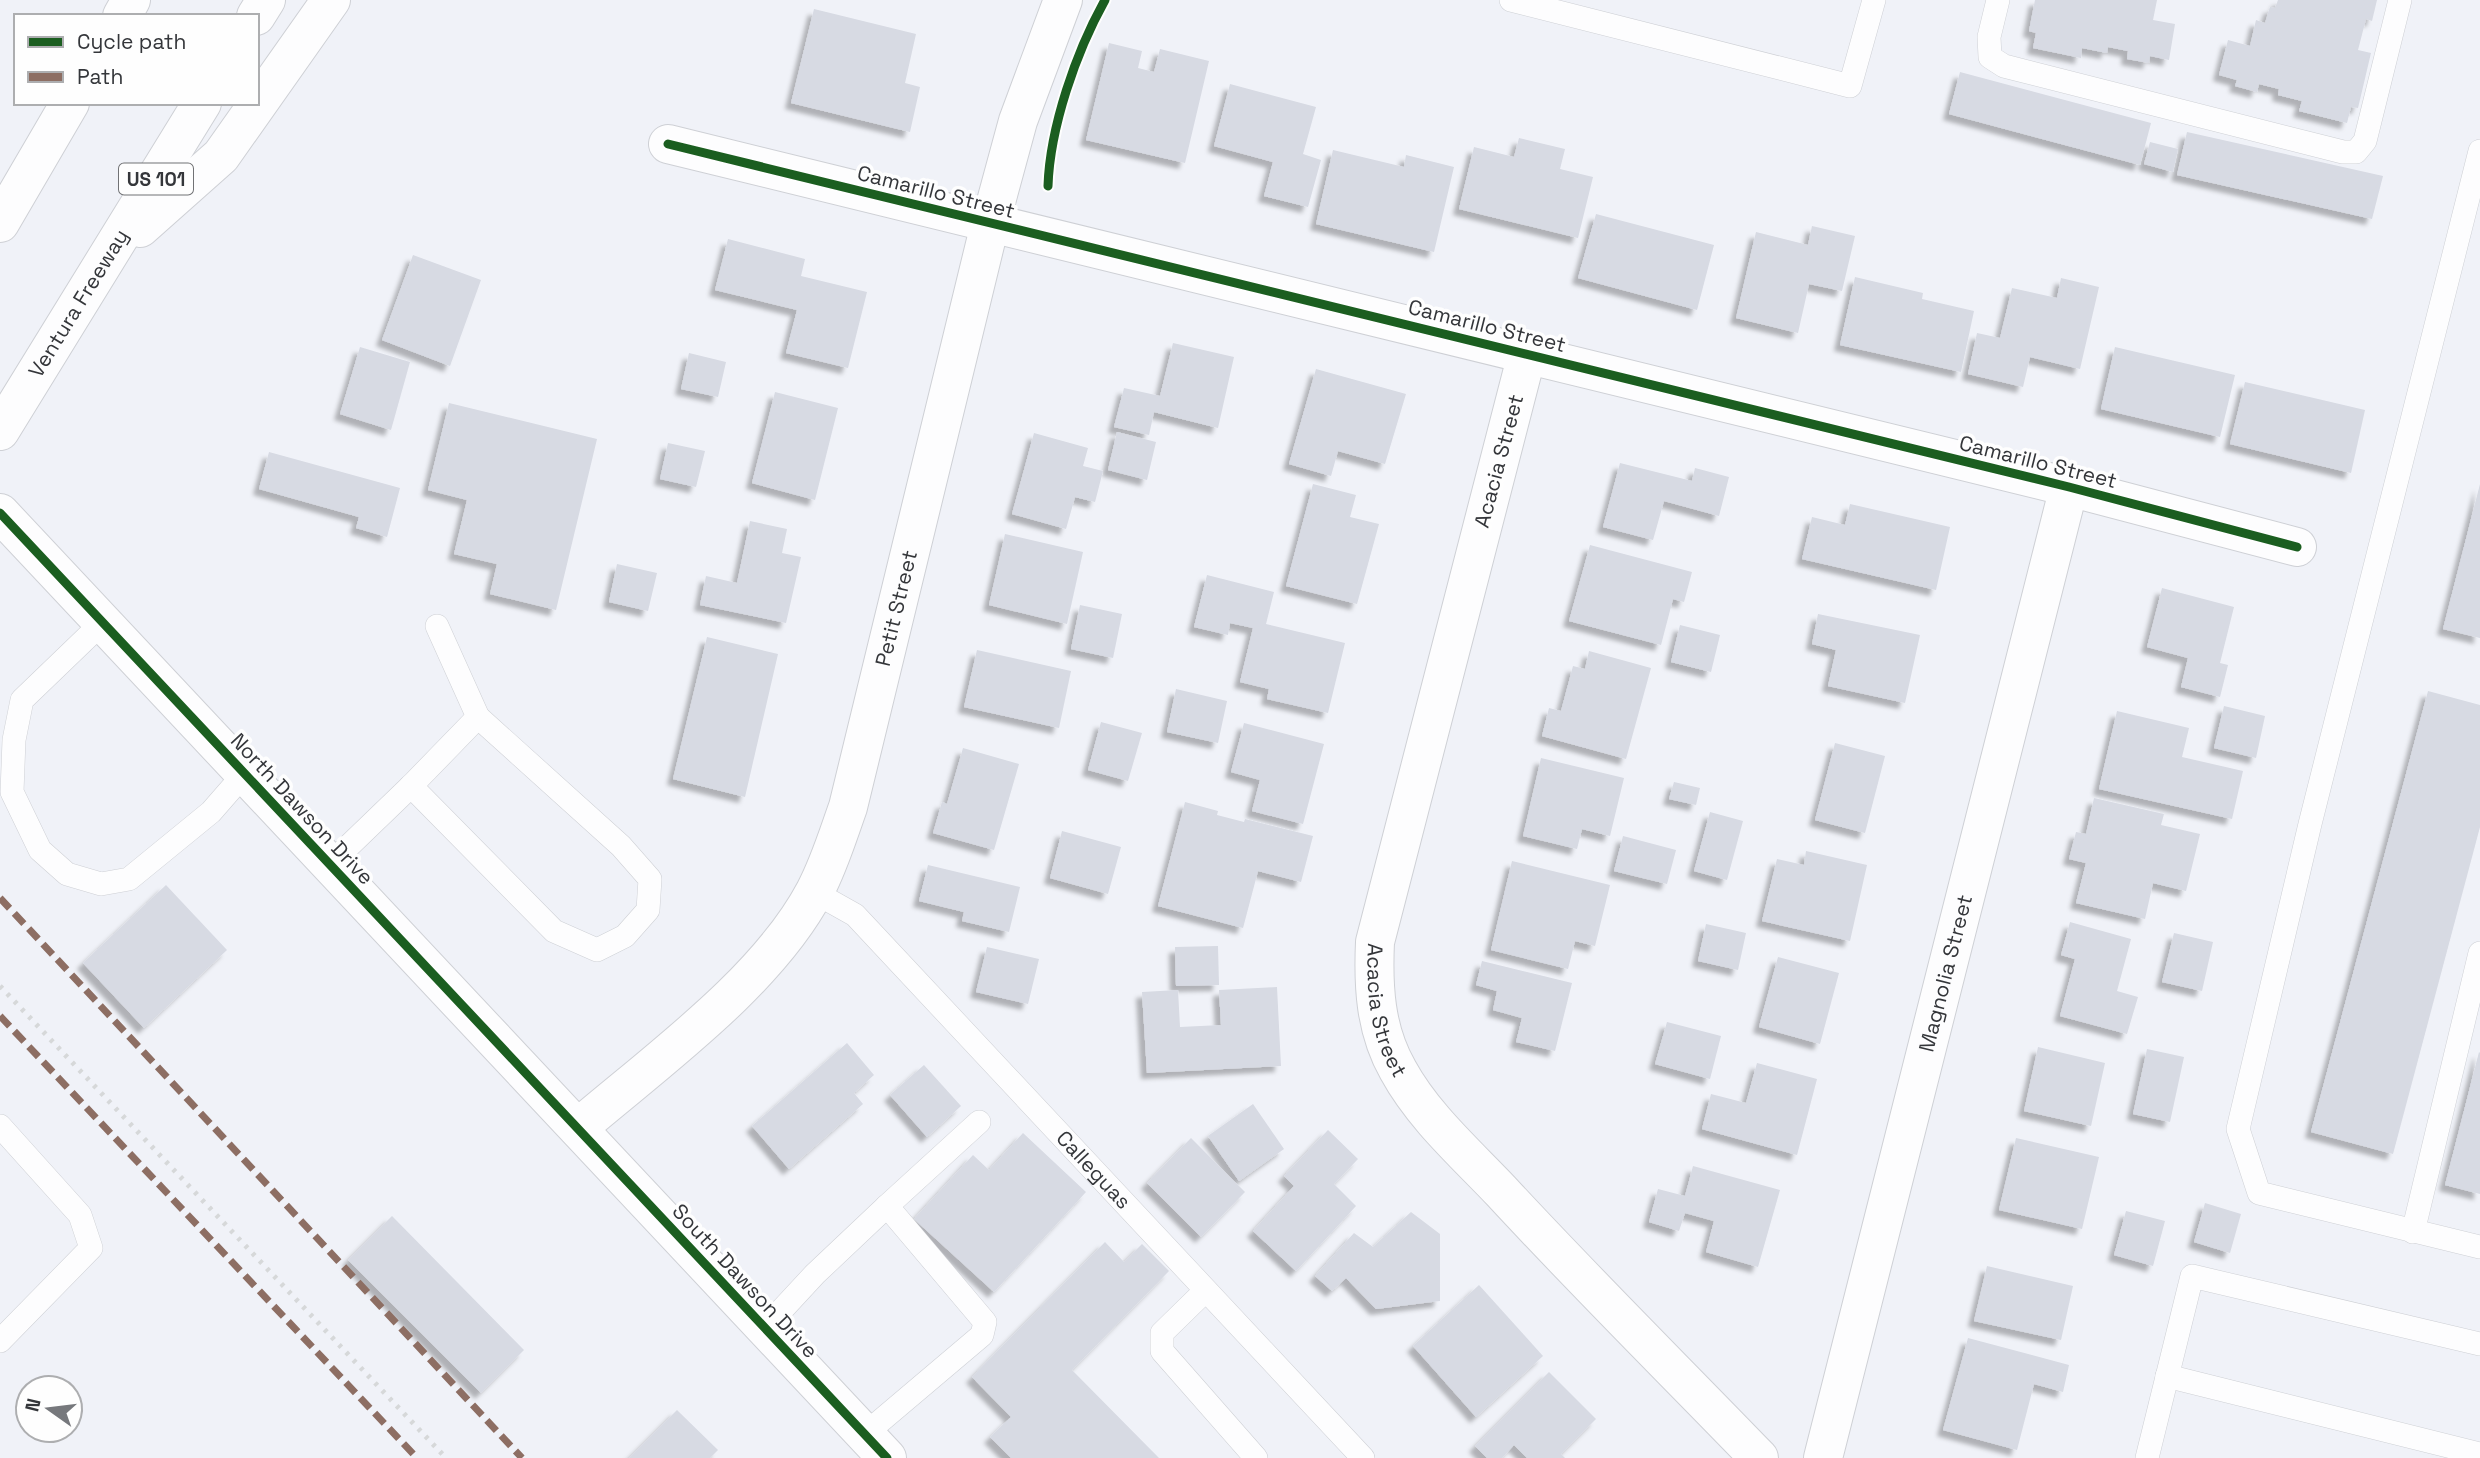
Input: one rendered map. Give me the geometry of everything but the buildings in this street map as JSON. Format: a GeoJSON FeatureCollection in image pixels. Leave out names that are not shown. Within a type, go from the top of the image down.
{"type":"FeatureCollection","features":[{"type":"Feature","properties":{"kind":"main road"},"geometry":{"type":"LineString","coordinates":[[259,102],[331,0]]}},
{"type":"Feature","properties":{"kind":"main road","name":"Petit Street"},"geometry":{"type":"LineString","coordinates":[[578,1128],[745,984],[789,931],[814,892],[848,807],[990,224],[1018,121],[1063,0]]}},
{"type":"Feature","properties":{"kind":"main road"},"geometry":{"type":"LineString","coordinates":[[0,223],[69,105]]}},
{"type":"Feature","properties":{"kind":"main road","name":"Ventura Freeway"},"geometry":{"type":"LineString","coordinates":[[0,431],[201,105]]}},
{"type":"Feature","properties":{"kind":"main road"},"geometry":{"type":"LineString","coordinates":[[109,254],[221,156],[257,105]]}},
{"type":"Feature","properties":{"kind":"main road","name":"Camarillo Street"},"geometry":{"type":"LineString","coordinates":[[668,144],[2069,487],[2297,547]]}},
{"type":"Feature","properties":{"kind":"main road","name":"Acacia Street"},"geometry":{"type":"LineString","coordinates":[[1527,354],[1375,942],[1373,985],[1381,1029],[1397,1069],[1422,1106],[1530,1223],[1759,1458]]}},
{"type":"Feature","properties":{"kind":"main road","name":"Magnolia Street"},"geometry":{"type":"LineString","coordinates":[[1823,1458],[2069,487]]}},
{"type":"Feature","properties":{"kind":"main road","name":"North Dawson Drive"},"geometry":{"type":"LineString","coordinates":[[0,513],[578,1128]]}},
{"type":"Feature","properties":{"kind":"main road","name":"South Dawson Drive"},"geometry":{"type":"LineString","coordinates":[[578,1128],[876,1446]]}},
{"type":"Feature","properties":{"kind":"lane"},"geometry":{"type":"LineString","coordinates":[[1511,0],[1850,86],[1874,0]]}},
{"type":"Feature","properties":{"kind":"lane"},"geometry":{"type":"LineString","coordinates":[[1998,0],[1989,37],[1990,57],[2004,66],[2343,152],[2356,152],[2365,141],[2400,0]]}},
{"type":"Feature","properties":{"kind":"lane"},"geometry":{"type":"LineString","coordinates":[[2480,151],[2314,810],[2238,1129],[2259,1193],[2480,1247]]}},
{"type":"Feature","properties":{"kind":"lane"},"geometry":{"type":"LineString","coordinates":[[102,622],[22,701],[14,740],[12,792],[40,850],[67,874],[101,884],[129,879],[211,812],[245,773]]}},
{"type":"Feature","properties":{"kind":"lane"},"geometry":{"type":"LineString","coordinates":[[411,786],[554,931],[597,950],[625,936],[648,910],[650,879],[621,846],[478,717],[437,626]]}},
{"type":"Feature","properties":{"kind":"lane"},"geometry":{"type":"LineString","coordinates":[[330,864],[478,717]]}},
{"type":"Feature","properties":{"kind":"lane","name":"Calleguas"},"geometry":{"type":"LineString","coordinates":[[814,892],[855,915],[1363,1458]]}},
{"type":"Feature","properties":{"kind":"lane"},"geometry":{"type":"LineString","coordinates":[[2413,1232],[2480,953]]}},
{"type":"Feature","properties":{"kind":"lane"},"geometry":{"type":"LineString","coordinates":[[765,1328],[815,1274],[979,1122]]}},
{"type":"Feature","properties":{"kind":"lane"},"geometry":{"type":"LineString","coordinates":[[0,1126],[79,1215],[91,1248],[0,1341]]}},
{"type":"Feature","properties":{"kind":"lane"},"geometry":{"type":"LineString","coordinates":[[876,1446],[982,1335],[985,1328],[985,1322],[887,1206]]}},
{"type":"Feature","properties":{"kind":"lane"},"geometry":{"type":"LineString","coordinates":[[2147,1458],[2192,1276],[2480,1344]]}},
{"type":"Feature","properties":{"kind":"lane"},"geometry":{"type":"LineString","coordinates":[[1205,1291],[1162,1334],[1162,1351],[1256,1458]]}},
{"type":"Feature","properties":{"kind":"lane"},"geometry":{"type":"LineString","coordinates":[[2167,1376],[2480,1454]]}},
{"type":"Feature","properties":{"kind":"railway"},"geometry":{"type":"LineString","coordinates":[[0,986],[446,1458]]}},
{"type":"Feature","properties":{"kind":"marked path"},"geometry":{"type":"LineString","coordinates":[[0,898],[522,1458]]}},
{"type":"Feature","properties":{"kind":"marked path"},"geometry":{"type":"LineString","coordinates":[[0,1016],[417,1458]]}},
{"type":"Feature","properties":{"kind":"cycle path"},"geometry":{"type":"LineString","coordinates":[[1048,186],[1054,139],[1066,90],[1084,43],[1105,0]]}},
{"type":"Feature","properties":{"kind":"cycle path"},"geometry":{"type":"LineString","coordinates":[[668,144],[2069,487],[2297,547]]}},
{"type":"Feature","properties":{"kind":"cycle path"},"geometry":{"type":"LineString","coordinates":[[0,513],[887,1458]]}}]}
